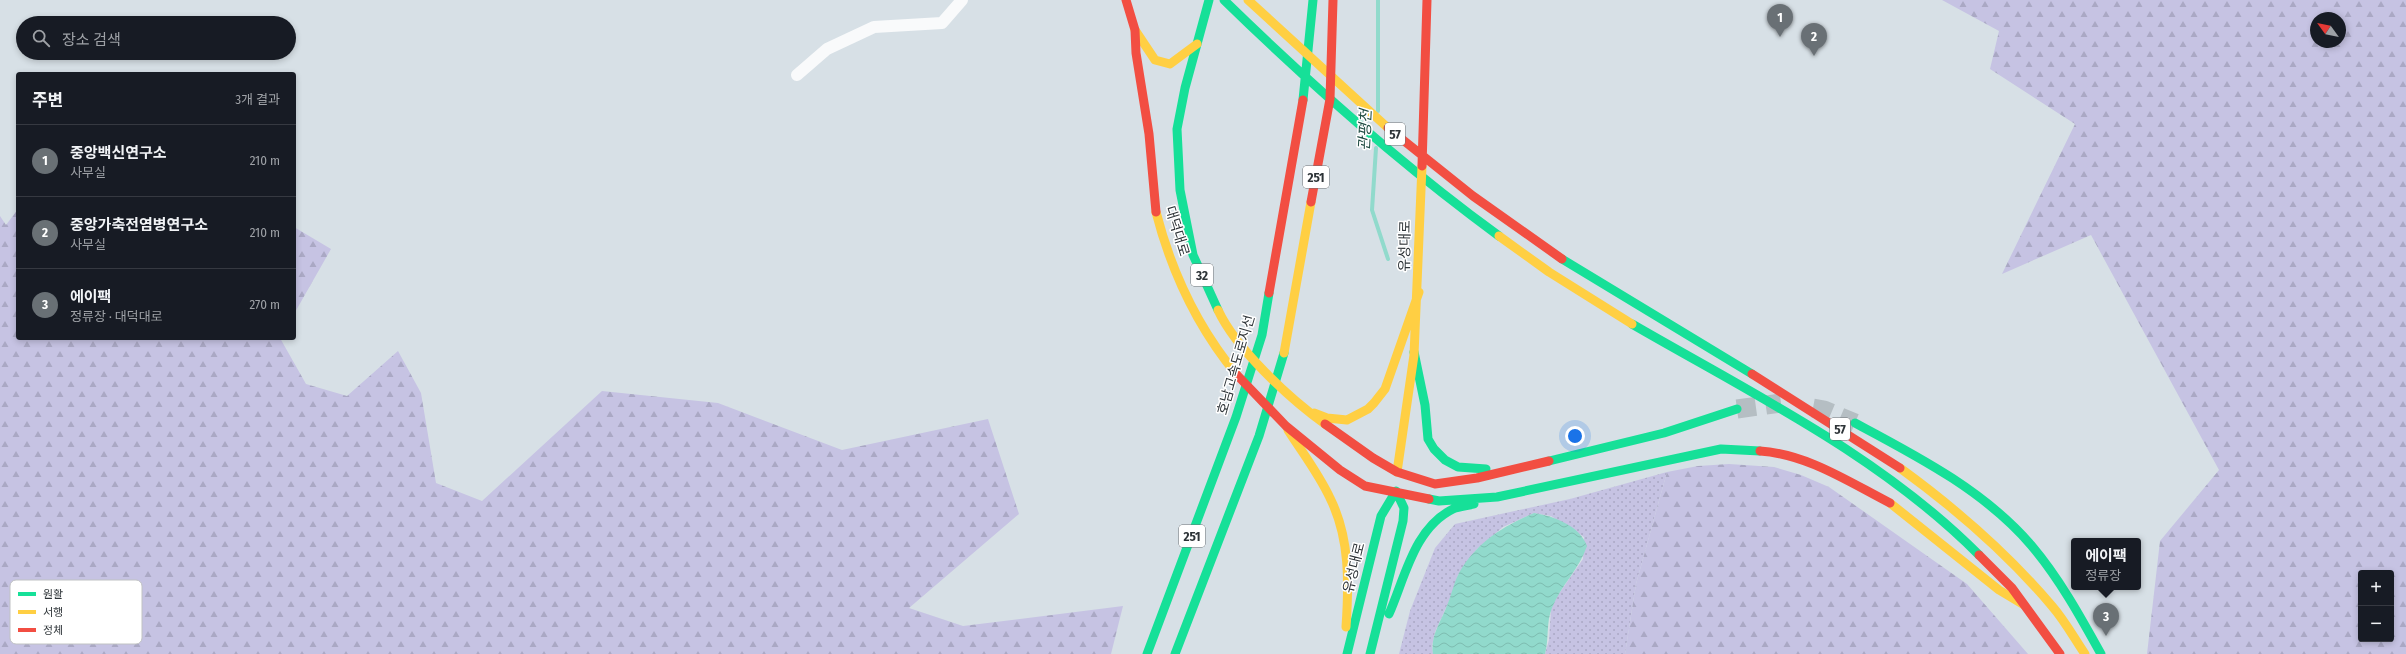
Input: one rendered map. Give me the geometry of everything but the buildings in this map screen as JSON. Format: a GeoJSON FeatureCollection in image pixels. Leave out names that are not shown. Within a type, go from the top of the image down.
{"type":"FeatureCollection","features":[{"type":"Feature","properties":{"kind":"main road","name":"대덕대로"},"geometry":{"type":"LineString","coordinates":[[1126,0],[1135,30],[1136,53],[1149,134],[1154,204],[1165,247],[1198,319],[1217,351],[1250,392],[1286,426],[1334,466],[1365,486],[1396,491],[1431,501],[1497,497]]}},
{"type":"Feature","properties":{"kind":"main road","name":"대덕대로"},"geometry":{"type":"LineString","coordinates":[[1208,0],[1185,88],[1177,129],[1180,190],[1193,255],[1222,318],[1246,351],[1304,409],[1397,472],[1435,484],[1477,478],[1506,470]]}},
{"type":"Feature","properties":{"kind":"main road","name":"57"},"geometry":{"type":"LineString","coordinates":[[1224,0],[1283,58],[1347,116],[1444,195],[1549,272],[1677,350],[1858,456],[1920,502],[1992,565],[2044,628],[2060,654]]}},
{"type":"Feature","properties":{"kind":"main road","name":"57"},"geometry":{"type":"LineString","coordinates":[[1248,0],[1380,121],[1473,196],[1554,254],[1806,407],[1887,459],[1947,502],[2011,562],[2053,607],[2085,654]]}},
{"type":"Feature","properties":{"kind":"main road","name":"호남고속도로지선"},"geometry":{"type":"LineString","coordinates":[[1147,654],[1236,418],[1262,335],[1305,91],[1313,0]]}},
{"type":"Feature","properties":{"kind":"main road","name":"251"},"geometry":{"type":"LineString","coordinates":[[1175,654],[1259,436],[1284,352],[1330,99],[1333,0]]}},
{"type":"Feature","properties":{"kind":"main road","name":"유성대로"},"geometry":{"type":"LineString","coordinates":[[1370,653],[1403,521],[1404,508],[1396,491],[1397,472],[1414,352],[1419,292],[1422,87],[1427,0]]}},
{"type":"Feature","properties":{"kind":"main road"},"geometry":{"type":"LineString","coordinates":[[1135,30],[1155,60],[1170,64],[1197,44]]}},
{"type":"Feature","properties":{"kind":"main road"},"geometry":{"type":"LineString","coordinates":[[1304,409],[1327,418],[1347,420],[1368,409],[1374,403],[1385,389],[1419,292]]}},
{"type":"Feature","properties":{"kind":"main road"},"geometry":{"type":"LineString","coordinates":[[1414,352],[1425,405],[1428,439],[1434,450],[1445,460],[1458,467],[1506,470],[1664,433],[1737,409]]}},
{"type":"Feature","properties":{"kind":"main road"},"geometry":{"type":"LineString","coordinates":[[1855,423],[1894,443],[1952,479],[2007,520],[2030,544],[2073,604],[2101,654]]}},
{"type":"Feature","properties":{"kind":"main road"},"geometry":{"type":"LineString","coordinates":[[1286,426],[1316,444],[1324,440],[1327,426]]}},
{"type":"Feature","properties":{"kind":"main road","name":"32"},"geometry":{"type":"LineString","coordinates":[[1286,426],[1330,498],[1345,545],[1348,571],[1343,654]]}},
{"type":"Feature","properties":{"kind":"main road"},"geometry":{"type":"LineString","coordinates":[[1370,653],[1392,609],[1415,552],[1429,528],[1453,509],[1497,497],[1721,449],[1775,452],[1817,465],[1895,506],[1999,590],[2024,605]]}},
{"type":"Feature","properties":{"kind":"main road","name":"유성대로"},"geometry":{"type":"LineString","coordinates":[[1347,654],[1381,516],[1387,503],[1396,491]]}},
{"type":"Feature","properties":{"kind":"street"},"geometry":{"type":"LineString","coordinates":[[797,75],[827,48],[874,27],[942,23],[962,0]]}},
{"type":"Feature","properties":{"kind":"green space"},"geometry":{"type":"Polygon","coordinates":[[[1942,0],[2406,0],[2406,654],[2147,654],[2160,541],[2219,470],[2091,235],[2002,274],[2075,124],[1990,69],[1999,31],[1942,0]]]}},
{"type":"Feature","properties":{"kind":"green space"},"geometry":{"type":"Polygon","coordinates":[[[16,212],[16,340],[281,340],[306,384],[347,396],[398,351],[421,393],[436,483],[482,501],[602,391],[718,403],[842,450],[988,419],[1019,514],[909,608],[963,626],[1123,606],[1111,654],[0,654],[0,216],[6,225],[16,212]]]}},
{"type":"Feature","properties":{"kind":"green space"},"geometry":{"type":"Polygon","coordinates":[[[296,228],[331,249],[296,310],[296,228]]]}},
{"type":"Feature","properties":{"kind":"green space"},"geometry":{"type":"Polygon","coordinates":[[[1729,464],[1774,467],[1801,475],[1829,487],[1967,584],[2028,654],[1625,654],[1636,584],[1667,472],[1698,466],[1729,464]]]}},
{"type":"Feature","properties":{"kind":"green space"},"geometry":{"type":"Polygon","coordinates":[[[1667,472],[1636,584],[1625,654],[1545,654],[1549,640],[1551,610],[1556,598],[1583,559],[1584,537],[1551,516],[1534,513],[1503,527],[1477,549],[1458,575],[1454,590],[1435,632],[1432,646],[1433,654],[1399,654],[1410,611],[1435,548],[1455,524],[1570,499],[1667,472]]]}},
{"type":"Feature","properties":{"kind":"water"},"geometry":{"type":"Polygon","coordinates":[[[1534,513],[1558,519],[1565,523],[1579,533],[1587,546],[1584,555],[1560,592],[1550,613],[1545,654],[1433,654],[1432,648],[1436,630],[1448,604],[1457,577],[1466,562],[1482,544],[1491,537],[1511,524],[1534,513]]]}},
{"type":"Feature","properties":{"kind":"waterway","name":"관평천"},"geometry":{"type":"LineString","coordinates":[[1378,0],[1378,111]]}},
{"type":"Feature","properties":{"kind":"waterway","name":"관평천"},"geometry":{"type":"LineString","coordinates":[[1376,148],[1372,210],[1388,259]]}},
{"type":"Feature","properties":{"kind":"tunnel"},"geometry":{"type":"LineString","coordinates":[[1737,409],[1781,403]]}},
{"type":"Feature","properties":{"kind":"tunnel"},"geometry":{"type":"LineString","coordinates":[[1813,408],[1824,410],[1855,423]]}},
{"type":"Feature","properties":{"kind":"traffic: fast"},"geometry":{"type":"LineString","coordinates":[[1209,0],[1185,88],[1177,129],[1180,190],[1193,255],[1218,310]]}},
{"type":"Feature","properties":{"kind":"traffic: fast"},"geometry":{"type":"LineString","coordinates":[[1224,0],[1290,63],[1357,123],[1427,181],[1499,236]]}},
{"type":"Feature","properties":{"kind":"traffic: fast"},"geometry":{"type":"LineString","coordinates":[[1303,100],[1313,0]]}},
{"type":"Feature","properties":{"kind":"traffic: fast"},"geometry":{"type":"LineString","coordinates":[[1562,259],[1752,374]]}},
{"type":"Feature","properties":{"kind":"traffic: fast"},"geometry":{"type":"LineString","coordinates":[[1147,654],[1236,417],[1262,335],[1269,293]]}},
{"type":"Feature","properties":{"kind":"traffic: fast"},"geometry":{"type":"LineString","coordinates":[[1632,324],[1768,401],[1858,457],[1941,519],[1979,555]]}},
{"type":"Feature","properties":{"kind":"traffic: fast"},"geometry":{"type":"LineString","coordinates":[[1414,352],[1425,405],[1428,439],[1434,449],[1445,460],[1458,467],[1486,469]]}},
{"type":"Feature","properties":{"kind":"traffic: fast"},"geometry":{"type":"LineString","coordinates":[[1175,654],[1259,436],[1284,353]]}},
{"type":"Feature","properties":{"kind":"traffic: fast"},"geometry":{"type":"LineString","coordinates":[[1549,461],[1664,433],[1737,409]]}},
{"type":"Feature","properties":{"kind":"traffic: fast"},"geometry":{"type":"LineString","coordinates":[[1855,423],[1902,448],[1949,476],[1993,508],[2013,526],[2031,545],[2060,584],[2101,654]]}},
{"type":"Feature","properties":{"kind":"traffic: fast"},"geometry":{"type":"LineString","coordinates":[[1429,499],[1439,501],[1497,497],[1721,449],[1760,451]]}},
{"type":"Feature","properties":{"kind":"traffic: fast"},"geometry":{"type":"LineString","coordinates":[[1347,654],[1381,516],[1396,491],[1404,508],[1403,521],[1370,654]]}},
{"type":"Feature","properties":{"kind":"traffic: fast"},"geometry":{"type":"LineString","coordinates":[[1389,614],[1412,555],[1429,528],[1440,517],[1453,509],[1474,504]]}},
{"type":"Feature","properties":{"kind":"traffic: slow"},"geometry":{"type":"LineString","coordinates":[[1248,0],[1388,128]]}},
{"type":"Feature","properties":{"kind":"traffic: slow"},"geometry":{"type":"LineString","coordinates":[[1135,30],[1155,60],[1170,64],[1197,44]]}},
{"type":"Feature","properties":{"kind":"traffic: slow"},"geometry":{"type":"LineString","coordinates":[[1397,472],[1414,355],[1422,166]]}},
{"type":"Feature","properties":{"kind":"traffic: slow"},"geometry":{"type":"LineString","coordinates":[[1284,353],[1311,202]]}},
{"type":"Feature","properties":{"kind":"traffic: slow"},"geometry":{"type":"LineString","coordinates":[[1156,212],[1162,234],[1178,277],[1188,298],[1210,338],[1237,375]]}},
{"type":"Feature","properties":{"kind":"traffic: slow"},"geometry":{"type":"LineString","coordinates":[[1499,236],[1549,272],[1632,324]]}},
{"type":"Feature","properties":{"kind":"traffic: slow"},"geometry":{"type":"LineString","coordinates":[[1314,413],[1327,418],[1347,420],[1368,409],[1374,403],[1385,389],[1419,292]]}},
{"type":"Feature","properties":{"kind":"traffic: slow"},"geometry":{"type":"LineString","coordinates":[[1218,310],[1237,341],[1265,372],[1296,401],[1325,424]]}},
{"type":"Feature","properties":{"kind":"traffic: slow"},"geometry":{"type":"LineString","coordinates":[[1288,430],[1316,472],[1337,513],[1345,545],[1347,561],[1348,594],[1346,627]]}},
{"type":"Feature","properties":{"kind":"traffic: slow"},"geometry":{"type":"LineString","coordinates":[[1900,468],[1921,483],[1980,532],[2017,568],[2057,612],[2085,654]]}},
{"type":"Feature","properties":{"kind":"traffic: slow"},"geometry":{"type":"LineString","coordinates":[[1890,503],[1999,590],[2024,605]]}},
{"type":"Feature","properties":{"kind":"traffic: jam"},"geometry":{"type":"LineString","coordinates":[[1126,0],[1135,30],[1136,53],[1149,134],[1156,212]]}},
{"type":"Feature","properties":{"kind":"traffic: jam"},"geometry":{"type":"LineString","coordinates":[[1311,202],[1330,99],[1333,0]]}},
{"type":"Feature","properties":{"kind":"traffic: jam"},"geometry":{"type":"LineString","coordinates":[[1422,166],[1427,0]]}},
{"type":"Feature","properties":{"kind":"traffic: jam"},"geometry":{"type":"LineString","coordinates":[[1269,293],[1303,100]]}},
{"type":"Feature","properties":{"kind":"traffic: jam"},"geometry":{"type":"LineString","coordinates":[[1388,128],[1473,196],[1562,259]]}},
{"type":"Feature","properties":{"kind":"traffic: jam"},"geometry":{"type":"LineString","coordinates":[[1752,374],[1900,468]]}},
{"type":"Feature","properties":{"kind":"traffic: jam"},"geometry":{"type":"LineString","coordinates":[[1237,375],[1286,426],[1340,470],[1365,486],[1429,499]]}},
{"type":"Feature","properties":{"kind":"traffic: jam"},"geometry":{"type":"LineString","coordinates":[[1325,424],[1373,458],[1397,472],[1435,484],[1477,478],[1549,461]]}},
{"type":"Feature","properties":{"kind":"traffic: jam"},"geometry":{"type":"LineString","coordinates":[[1760,451],[1777,453],[1811,463],[1890,503]]}},
{"type":"Feature","properties":{"kind":"traffic: jam"},"geometry":{"type":"LineString","coordinates":[[1979,555],[2012,588],[2060,654]]}},
{"type":"Feature","properties":{"kind":"place","name":"중앙백신연구소"},"geometry":{"type":"Point","coordinates":[1780,37]}},
{"type":"Feature","properties":{"kind":"place","name":"중앙가축전염병연구소"},"geometry":{"type":"Point","coordinates":[1814,56]}},
{"type":"Feature","properties":{"kind":"place","name":"에이팩"},"geometry":{"type":"Point","coordinates":[2106,636]}}]}
